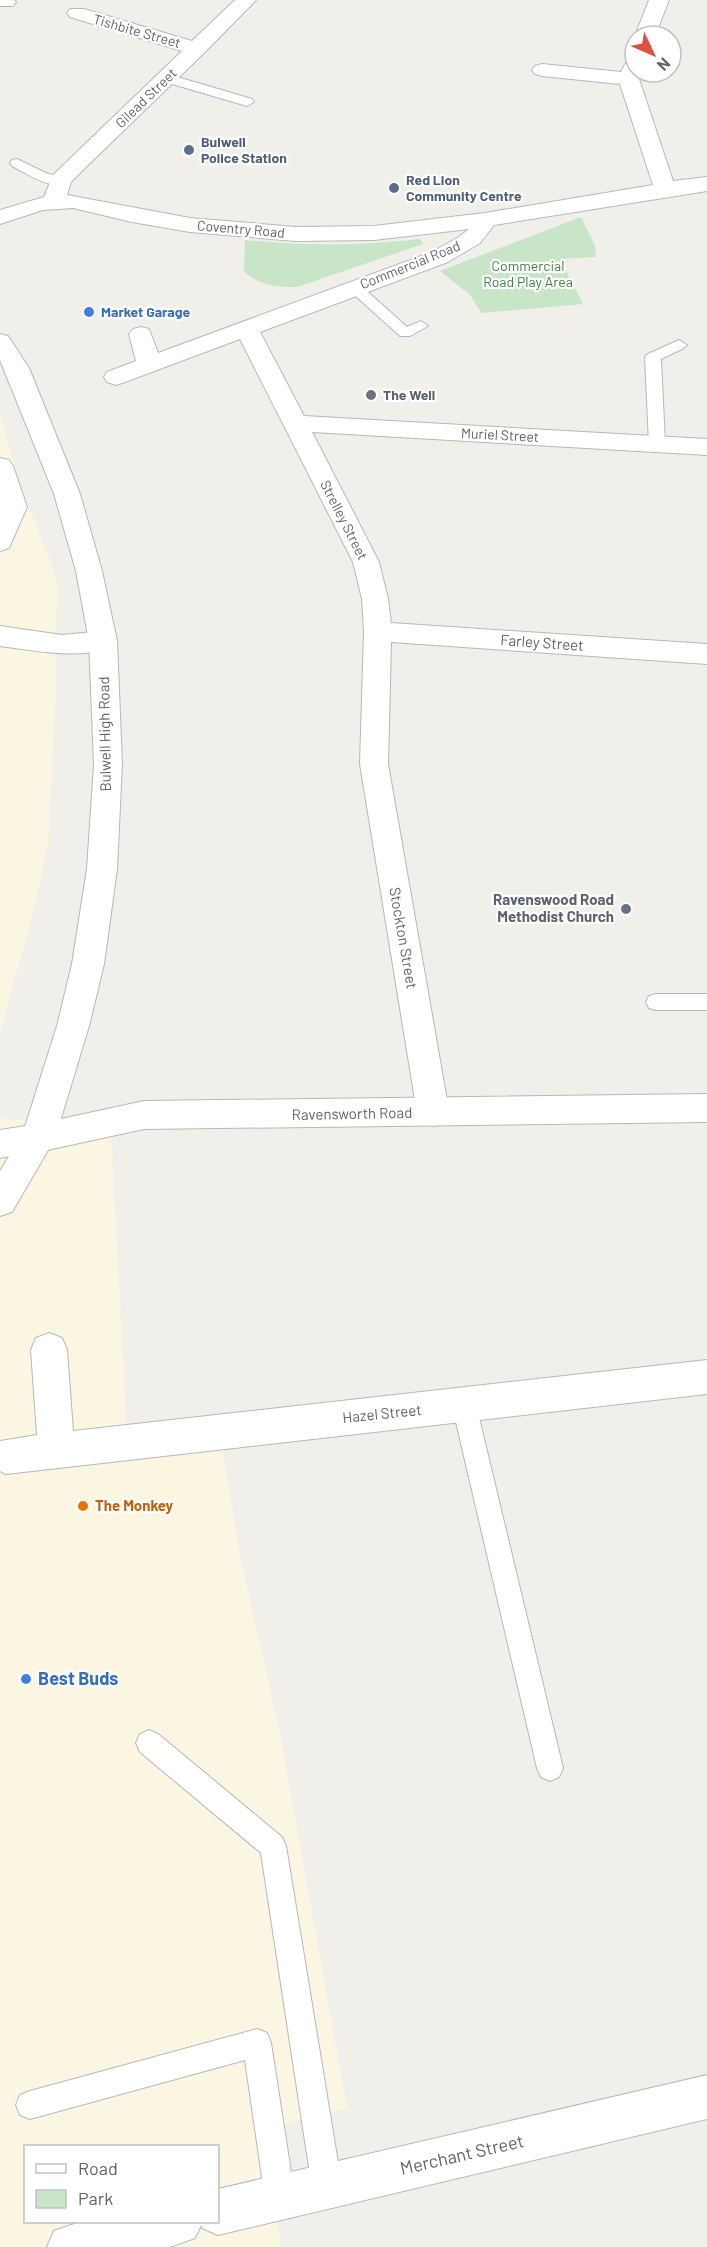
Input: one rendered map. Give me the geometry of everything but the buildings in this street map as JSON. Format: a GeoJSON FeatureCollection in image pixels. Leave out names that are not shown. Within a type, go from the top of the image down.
{"type":"FeatureCollection","features":[{"type":"Feature","properties":{"kind":"street","name":"Gilead Street"},"geometry":{"type":"LineString","coordinates":[[57,191],[246,0]]}},
{"type":"Feature","properties":{"kind":"street"},"geometry":{"type":"LineString","coordinates":[[650,24],[659,0]]}},
{"type":"Feature","properties":{"kind":"street","name":"Tishbite Street"},"geometry":{"type":"LineString","coordinates":[[78,13],[197,48]]}},
{"type":"Feature","properties":{"kind":"street"},"geometry":{"type":"LineString","coordinates":[[542,70],[623,71]]}},
{"type":"Feature","properties":{"kind":"street"},"geometry":{"type":"LineString","coordinates":[[636,84],[665,189]]}},
{"type":"Feature","properties":{"kind":"street"},"geometry":{"type":"LineString","coordinates":[[485,220],[707,184]]}},
{"type":"Feature","properties":{"kind":"street","name":"Coventry Road"},"geometry":{"type":"LineString","coordinates":[[0,217],[57,191],[73,201],[132,215],[190,225],[296,234],[374,233],[485,220]]}},
{"type":"Feature","properties":{"kind":"street","name":"Commercial Road"},"geometry":{"type":"LineString","coordinates":[[116,377],[440,257],[471,240],[481,231],[485,220]]}},
{"type":"Feature","properties":{"kind":"street","name":"Strelley Street"},"geometry":{"type":"LineString","coordinates":[[247,329],[366,562],[375,599],[378,632],[374,764]]}},
{"type":"Feature","properties":{"kind":"street"},"geometry":{"type":"LineString","coordinates":[[141,334],[149,365]]}},
{"type":"Feature","properties":{"kind":"street","name":"Bulwell High Road"},"geometry":{"type":"LineString","coordinates":[[0,341],[17,368],[67,494],[89,571],[104,641],[108,764],[102,868],[88,964],[73,1026],[38,1138],[0,1201]]}},
{"type":"Feature","properties":{"kind":"street","name":"Muriel Street"},"geometry":{"type":"LineString","coordinates":[[293,423],[707,447]]}},
{"type":"Feature","properties":{"kind":"street"},"geometry":{"type":"LineString","coordinates":[[0,542],[14,507],[1,471]]}},
{"type":"Feature","properties":{"kind":"street","name":"Farley Street"},"geometry":{"type":"LineString","coordinates":[[378,632],[707,654]]}},
{"type":"Feature","properties":{"kind":"street"},"geometry":{"type":"LineString","coordinates":[[0,636],[62,645],[104,641]]}},
{"type":"Feature","properties":{"kind":"street","name":"Stockton Street"},"geometry":{"type":"LineString","coordinates":[[374,764],[433,1112]]}},
{"type":"Feature","properties":{"kind":"street","name":"Ravensworth Road"},"geometry":{"type":"LineString","coordinates":[[0,1144],[144,1115],[707,1108]]}},
{"type":"Feature","properties":{"kind":"street"},"geometry":{"type":"LineString","coordinates":[[49,1350],[56,1451]]}},
{"type":"Feature","properties":{"kind":"street","name":"Hazel Street"},"geometry":{"type":"LineString","coordinates":[[6,1456],[707,1377]]}},
{"type":"Feature","properties":{"kind":"street","name":"Merchant Street"},"geometry":{"type":"LineString","coordinates":[[219,2212],[707,2097]]}},
{"type":"Feature","properties":{"kind":"street"},"geometry":{"type":"LineString","coordinates":[[70,2247],[175,2223]]}},
{"type":"Feature","properties":{"kind":"lane"},"geometry":{"type":"LineString","coordinates":[[167,78],[247,102]]}},
{"type":"Feature","properties":{"kind":"lane"},"geometry":{"type":"LineString","coordinates":[[17,163],[45,178],[57,191]]}},
{"type":"Feature","properties":{"kind":"lane"},"geometry":{"type":"LineString","coordinates":[[355,288],[405,333],[421,326]]}},
{"type":"Feature","properties":{"kind":"lane"},"geometry":{"type":"LineString","coordinates":[[657,444],[653,357],[680,345]]}},
{"type":"Feature","properties":{"kind":"lane"},"geometry":{"type":"LineString","coordinates":[[656,1002],[707,1002]]}},
{"type":"Feature","properties":{"kind":"lane"},"geometry":{"type":"LineString","coordinates":[[464,1404],[550,1768]]}},
{"type":"Feature","properties":{"kind":"lane"},"geometry":{"type":"LineString","coordinates":[[148,1743],[273,1846],[327,2187]]}},
{"type":"Feature","properties":{"kind":"lane"},"geometry":{"type":"LineString","coordinates":[[30,2105],[257,2043],[280,2198]]}},
{"type":"Feature","properties":{"kind":"shaded area"},"geometry":{"type":"Polygon","coordinates":[[[0,413],[20,484],[57,579],[56,691],[48,846],[29,929],[0,1032],[0,413]]]}},
{"type":"Feature","properties":{"kind":"shaded area"},"geometry":{"type":"Polygon","coordinates":[[[0,1119],[61,1121],[111,1131],[128,1454],[221,1440],[241,1561],[279,1728],[347,2108],[264,2128],[281,2247],[0,2247],[0,1119]]]}},
{"type":"Feature","properties":{"kind":"green space","name":"Commercial Road Play Area"},"geometry":{"type":"Polygon","coordinates":[[[581,217],[595,246],[596,257],[560,259],[583,304],[482,313],[470,295],[440,271],[581,217]]]}},
{"type":"Feature","properties":{"kind":"green space"},"geometry":{"type":"Polygon","coordinates":[[[420,239],[423,244],[297,287],[262,283],[244,271],[245,240],[332,244],[420,239]]]}},
{"type":"Feature","properties":{"kind":"place","name":"Bulwell Police Station"},"geometry":{"type":"Point","coordinates":[189,150]}},
{"type":"Feature","properties":{"kind":"place","name":"Red Lion Community Centre"},"geometry":{"type":"Point","coordinates":[394,188]}},
{"type":"Feature","properties":{"kind":"place","name":"Market Garage"},"geometry":{"type":"Point","coordinates":[89,312]}},
{"type":"Feature","properties":{"kind":"place","name":"The Well"},"geometry":{"type":"Point","coordinates":[371,395]}},
{"type":"Feature","properties":{"kind":"place","name":"Ravenswood Road Methodist Church"},"geometry":{"type":"Point","coordinates":[626,909]}},
{"type":"Feature","properties":{"kind":"place","name":"The Monkey"},"geometry":{"type":"Point","coordinates":[83,1506]}},
{"type":"Feature","properties":{"kind":"place","name":"Best Buds"},"geometry":{"type":"Point","coordinates":[26,1679]}}]}
